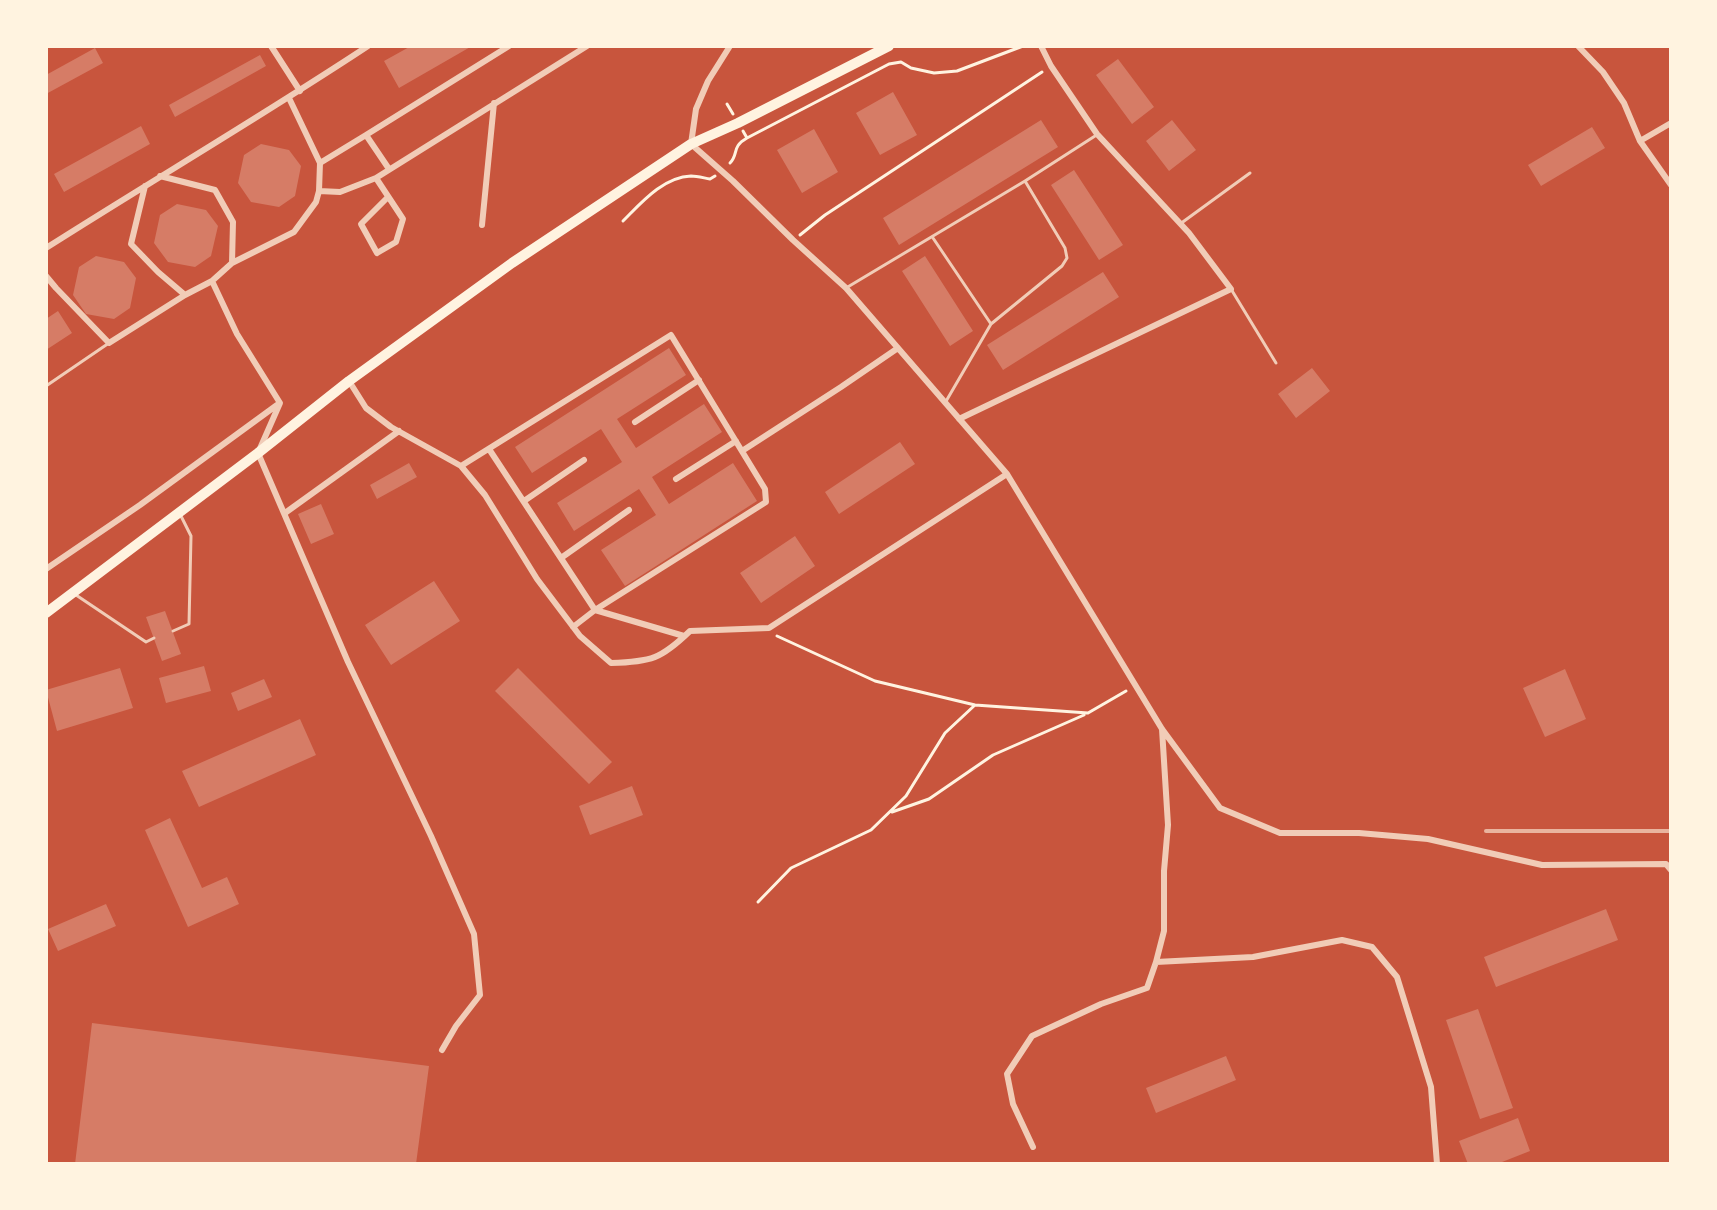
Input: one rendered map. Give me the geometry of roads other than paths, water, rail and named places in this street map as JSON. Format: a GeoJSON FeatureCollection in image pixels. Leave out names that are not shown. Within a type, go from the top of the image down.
{"type":"FeatureCollection","features":[{"type":"Feature","properties":{"kind":"main road"},"geometry":{"type":"LineString","coordinates":[[46,613],[349,381],[512,263],[691,144],[889,46]]}},
{"type":"Feature","properties":{"kind":"street"},"geometry":{"type":"LineString","coordinates":[[271,46],[300,91]]}},
{"type":"Feature","properties":{"kind":"street"},"geometry":{"type":"LineString","coordinates":[[46,248],[368,46]]}},
{"type":"Feature","properties":{"kind":"street"},"geometry":{"type":"LineString","coordinates":[[320,163],[509,46]]}},
{"type":"Feature","properties":{"kind":"street"},"geometry":{"type":"LineString","coordinates":[[319,191],[340,192],[376,178],[587,46]]}},
{"type":"Feature","properties":{"kind":"street"},"geometry":{"type":"LineString","coordinates":[[730,46],[708,81],[696,109],[691,144],[846,288],[1007,474],[1162,729],[1220,808],[1280,833],[1359,833],[1428,839],[1542,865],[1666,864],[1671,870]]}},
{"type":"Feature","properties":{"kind":"street"},"geometry":{"type":"LineString","coordinates":[[959,419],[1231,289],[1180,224],[1097,134],[1041,46]]}},
{"type":"Feature","properties":{"kind":"street"},"geometry":{"type":"LineString","coordinates":[[1578,46],[1603,72],[1624,103],[1640,141],[1671,185]]}},
{"type":"Feature","properties":{"kind":"street"},"geometry":{"type":"LineString","coordinates":[[46,276],[109,343],[212,281],[232,263],[294,232],[316,202],[320,163],[289,98]]}},
{"type":"Feature","properties":{"kind":"street"},"geometry":{"type":"LineString","coordinates":[[482,225],[494,103]]}},
{"type":"Feature","properties":{"kind":"street"},"geometry":{"type":"LineString","coordinates":[[1640,141],[1671,123]]}},
{"type":"Feature","properties":{"kind":"street"},"geometry":{"type":"LineString","coordinates":[[366,135],[389,169]]}},
{"type":"Feature","properties":{"kind":"street"},"geometry":{"type":"LineString","coordinates":[[160,176],[215,190],[233,222],[232,263]]}},
{"type":"Feature","properties":{"kind":"street"},"geometry":{"type":"LineString","coordinates":[[376,178],[403,219],[396,242],[377,253],[361,224],[388,197]]}},
{"type":"Feature","properties":{"kind":"street"},"geometry":{"type":"LineString","coordinates":[[145,185],[131,244],[185,295]]}},
{"type":"Feature","properties":{"kind":"street"},"geometry":{"type":"LineString","coordinates":[[212,281],[237,334],[280,403]]}},
{"type":"Feature","properties":{"kind":"street"},"geometry":{"type":"LineString","coordinates":[[461,466],[671,335],[765,489],[766,502],[573,627]]}},
{"type":"Feature","properties":{"kind":"street"},"geometry":{"type":"LineString","coordinates":[[742,451],[898,348]]}},
{"type":"Feature","properties":{"kind":"street"},"geometry":{"type":"LineString","coordinates":[[635,422],[699,380]]}},
{"type":"Feature","properties":{"kind":"street"},"geometry":{"type":"LineString","coordinates":[[349,381],[366,408],[399,431],[461,466],[485,495],[537,579],[573,627],[611,663],[643,662],[669,651],[690,631],[769,628],[1007,474]]}},
{"type":"Feature","properties":{"kind":"street"},"geometry":{"type":"LineString","coordinates":[[280,403],[258,453],[348,662],[474,934],[480,995],[442,1050]]}},
{"type":"Feature","properties":{"kind":"street"},"geometry":{"type":"LineString","coordinates":[[46,569],[280,403]]}},
{"type":"Feature","properties":{"kind":"street"},"geometry":{"type":"LineString","coordinates":[[285,513],[399,431]]}},
{"type":"Feature","properties":{"kind":"street"},"geometry":{"type":"LineString","coordinates":[[676,479],[736,441]]}},
{"type":"Feature","properties":{"kind":"street"},"geometry":{"type":"LineString","coordinates":[[489,449],[595,610],[684,636]]}},
{"type":"Feature","properties":{"kind":"street"},"geometry":{"type":"LineString","coordinates":[[524,501],[584,460]]}},
{"type":"Feature","properties":{"kind":"street"},"geometry":{"type":"LineString","coordinates":[[561,558],[629,510]]}},
{"type":"Feature","properties":{"kind":"street"},"geometry":{"type":"LineString","coordinates":[[1033,1147],[1013,1104],[1007,1074],[1032,1036],[1101,1004],[1147,988],[1156,962],[1164,931],[1168,825],[1162,729]]}},
{"type":"Feature","properties":{"kind":"street"},"geometry":{"type":"LineString","coordinates":[[1156,962],[1253,957],[1342,940],[1372,947],[1397,977],[1431,1087],[1437,1164]]}},
{"type":"Feature","properties":{"kind":"lane"},"geometry":{"type":"LineString","coordinates":[[846,288],[1025,181],[1097,134]]}},
{"type":"Feature","properties":{"kind":"lane"},"geometry":{"type":"LineString","coordinates":[[1180,224],[1250,173]]}},
{"type":"Feature","properties":{"kind":"lane"},"geometry":{"type":"LineString","coordinates":[[945,403],[991,324],[1062,266],[1067,258],[1065,248],[1025,181]]}},
{"type":"Feature","properties":{"kind":"lane"},"geometry":{"type":"LineString","coordinates":[[932,237],[991,324]]}},
{"type":"Feature","properties":{"kind":"lane"},"geometry":{"type":"LineString","coordinates":[[1231,289],[1276,363]]}},
{"type":"Feature","properties":{"kind":"lane"},"geometry":{"type":"LineString","coordinates":[[46,386],[109,343]]}},
{"type":"Feature","properties":{"kind":"lane"},"geometry":{"type":"LineString","coordinates":[[173,631],[189,624],[191,536],[179,513]]}},
{"type":"Feature","properties":{"kind":"lane"},"geometry":{"type":"LineString","coordinates":[[73,593],[146,642],[154,638]]}},
{"type":"Feature","properties":{"kind":"railway"},"geometry":{"type":"LineString","coordinates":[[1486,831],[1671,831]]}}]}
